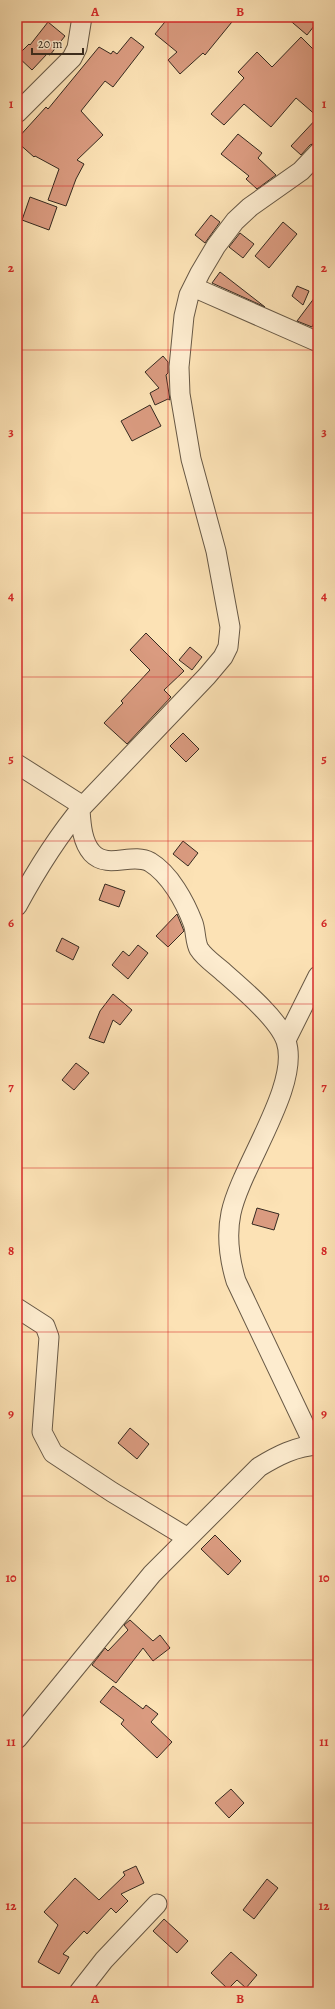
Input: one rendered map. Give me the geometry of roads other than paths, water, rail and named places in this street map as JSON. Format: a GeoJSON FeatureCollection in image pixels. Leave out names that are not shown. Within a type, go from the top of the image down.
{"type":"FeatureCollection","features":[{"type":"Feature","properties":{"kind":"street"},"geometry":{"type":"LineString","coordinates":[[17,113],[72,58],[77,48],[82,17]]}},
{"type":"Feature","properties":{"kind":"street"},"geometry":{"type":"LineString","coordinates":[[17,906],[41,863],[82,808],[207,676],[224,657],[228,647],[230,626],[216,551],[191,459],[180,394],[179,367],[184,316],[193,287],[216,246],[235,221],[250,207],[301,171],[318,153]]}},
{"type":"Feature","properties":{"kind":"street"},"geometry":{"type":"LineString","coordinates":[[193,287],[318,342]]}},
{"type":"Feature","properties":{"kind":"street"},"geometry":{"type":"LineString","coordinates":[[17,764],[82,808]]}},
{"type":"Feature","properties":{"kind":"street"},"geometry":{"type":"LineString","coordinates":[[17,1739],[152,1574],[259,1467],[294,1450],[316,1445],[236,1281],[228,1256],[231,1213],[238,1190],[248,1164],[277,1107],[287,1072],[289,1054],[286,1040],[267,1014],[199,950],[193,924],[186,908],[167,878],[150,862],[143,859],[108,861],[92,853],[82,828],[82,808]]}},
{"type":"Feature","properties":{"kind":"street"},"geometry":{"type":"LineString","coordinates":[[286,1040],[318,976]]}},
{"type":"Feature","properties":{"kind":"street"},"geometry":{"type":"LineString","coordinates":[[17,1308],[45,1326],[49,1337],[42,1432],[53,1453],[112,1492],[188,1538]]}},
{"type":"Feature","properties":{"kind":"street"},"geometry":{"type":"LineString","coordinates":[[79,1992],[104,1960],[157,1904]]}}]}
